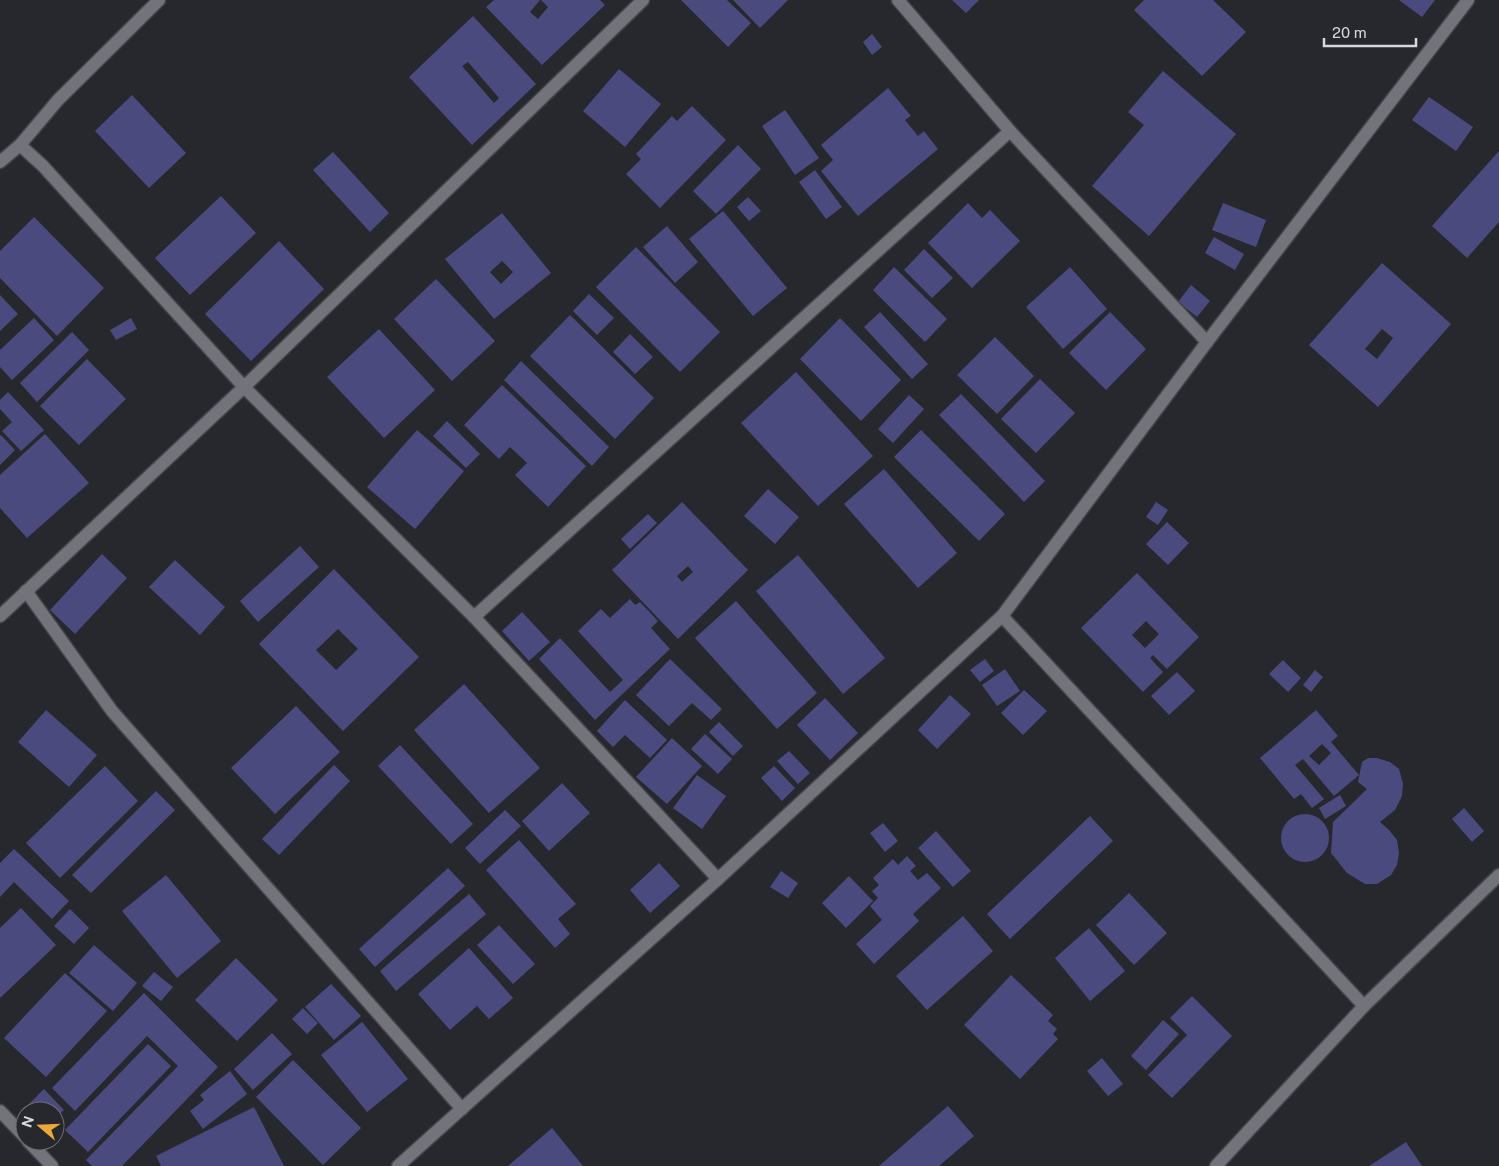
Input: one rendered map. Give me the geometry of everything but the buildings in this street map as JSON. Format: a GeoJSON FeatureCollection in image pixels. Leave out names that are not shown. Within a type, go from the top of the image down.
{"type":"FeatureCollection","features":[{"type":"Feature","properties":{"kind":"street"},"geometry":{"type":"LineString","coordinates":[[0,162],[20,146],[58,100],[159,0]]}},
{"type":"Feature","properties":{"kind":"street"},"geometry":{"type":"LineString","coordinates":[[0,616],[244,387],[643,0]]}},
{"type":"Feature","properties":{"kind":"street"},"geometry":{"type":"LineString","coordinates":[[898,0],[1010,131],[1207,342]]}},
{"type":"Feature","properties":{"kind":"street"},"geometry":{"type":"LineString","coordinates":[[398,1166],[718,879],[1002,616],[1207,342],[1468,0]]}},
{"type":"Feature","properties":{"kind":"street"},"geometry":{"type":"LineString","coordinates":[[474,617],[1010,131]]}},
{"type":"Feature","properties":{"kind":"street"},"geometry":{"type":"LineString","coordinates":[[20,146],[43,166],[244,387],[474,617],[718,879]]}},
{"type":"Feature","properties":{"kind":"street"},"geometry":{"type":"LineString","coordinates":[[26,591],[112,711],[462,1109]]}},
{"type":"Feature","properties":{"kind":"street"},"geometry":{"type":"LineString","coordinates":[[1002,616],[1364,1006]]}},
{"type":"Feature","properties":{"kind":"street"},"geometry":{"type":"LineString","coordinates":[[1216,1166],[1364,1006],[1499,875]]}},
{"type":"Feature","properties":{"kind":"street"},"geometry":{"type":"LineString","coordinates":[[0,1111],[15,1127]]}},
{"type":"Feature","properties":{"kind":"street"},"geometry":{"type":"LineString","coordinates":[[38,1151],[52,1166]]}}]}
